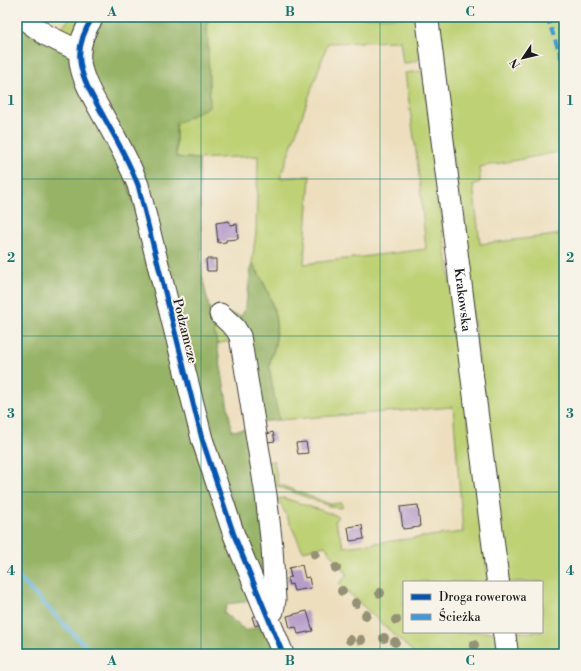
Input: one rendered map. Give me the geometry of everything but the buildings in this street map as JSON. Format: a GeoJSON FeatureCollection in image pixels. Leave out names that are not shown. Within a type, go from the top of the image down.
{"type":"FeatureCollection","features":[{"type":"Feature","properties":{"kind":"main road","name":"Krakowska"},"geometry":{"type":"LineString","coordinates":[[426,17],[498,581]]}},
{"type":"Feature","properties":{"kind":"main road"},"geometry":{"type":"LineString","coordinates":[[504,633],[507,654]]}},
{"type":"Feature","properties":{"kind":"street"},"geometry":{"type":"LineString","coordinates":[[21,17],[46,35],[79,51]]}},
{"type":"Feature","properties":{"kind":"street","name":"Podzamcze"},"geometry":{"type":"LineString","coordinates":[[93,17],[81,40],[79,51],[80,66],[86,84],[131,167],[138,185],[202,439],[234,535],[283,654]]}},
{"type":"Feature","properties":{"kind":"street"},"geometry":{"type":"LineString","coordinates":[[220,314],[238,331],[240,336],[266,493],[272,547],[275,600],[273,610],[267,614]]}},
{"type":"Feature","properties":{"kind":"green space"},"geometry":{"type":"Polygon","coordinates":[[[71,17],[86,17],[76,35],[71,35],[61,28],[71,17]]]}},
{"type":"Feature","properties":{"kind":"green space"},"geometry":{"type":"Polygon","coordinates":[[[101,17],[207,17],[210,106],[176,124],[176,157],[199,159],[202,275],[217,344],[232,431],[251,428],[266,561],[257,577],[86,57],[101,17]]]}},
{"type":"Feature","properties":{"kind":"green space"},"geometry":{"type":"Polygon","coordinates":[[[207,17],[418,17],[422,51],[419,59],[413,62],[403,63],[400,41],[328,43],[280,178],[310,176],[304,264],[426,249],[418,167],[405,73],[420,71],[423,73],[489,581],[403,581],[403,633],[495,633],[498,654],[415,654],[339,584],[347,574],[325,546],[303,551],[280,502],[270,504],[278,499],[284,498],[338,516],[335,521],[344,547],[463,532],[453,407],[279,420],[271,382],[270,368],[270,361],[276,334],[276,323],[267,291],[252,262],[256,232],[258,156],[199,159],[176,157],[176,124],[207,17]]]}},
{"type":"Feature","properties":{"kind":"green space"},"geometry":{"type":"Polygon","coordinates":[[[435,17],[564,17],[564,151],[480,167],[480,182],[473,185],[480,244],[564,234],[564,653],[516,654],[513,633],[543,633],[543,581],[507,581],[435,17]]]}},
{"type":"Feature","properties":{"kind":"green space"},"geometry":{"type":"Polygon","coordinates":[[[17,19],[71,55],[120,159],[251,601],[228,604],[224,613],[246,631],[265,624],[277,654],[17,654],[17,19]]]}},
{"type":"Feature","properties":{"kind":"green space"},"geometry":{"type":"Polygon","coordinates":[[[252,262],[267,291],[276,323],[276,334],[270,361],[270,368],[271,382],[279,420],[259,422],[225,313],[242,316],[246,305],[252,262]]]}},
{"type":"Feature","properties":{"kind":"green space"},"geometry":{"type":"Polygon","coordinates":[[[209,308],[214,310],[234,340],[217,344],[209,308]]]}},
{"type":"Feature","properties":{"kind":"green space"},"geometry":{"type":"Polygon","coordinates":[[[274,461],[278,484],[330,504],[342,503],[342,508],[332,507],[274,485],[264,462],[274,461]]]}},
{"type":"Feature","properties":{"kind":"waterway"},"geometry":{"type":"LineString","coordinates":[[17,576],[93,654]]}},
{"type":"Feature","properties":{"kind":"marked path"},"geometry":{"type":"LineString","coordinates":[[547,17],[564,65]]}},
{"type":"Feature","properties":{"kind":"cycle path"},"geometry":{"type":"LineString","coordinates":[[93,17],[85,31],[81,45],[81,69],[85,81],[123,151],[138,185],[202,439],[234,535],[283,654]]}}]}
